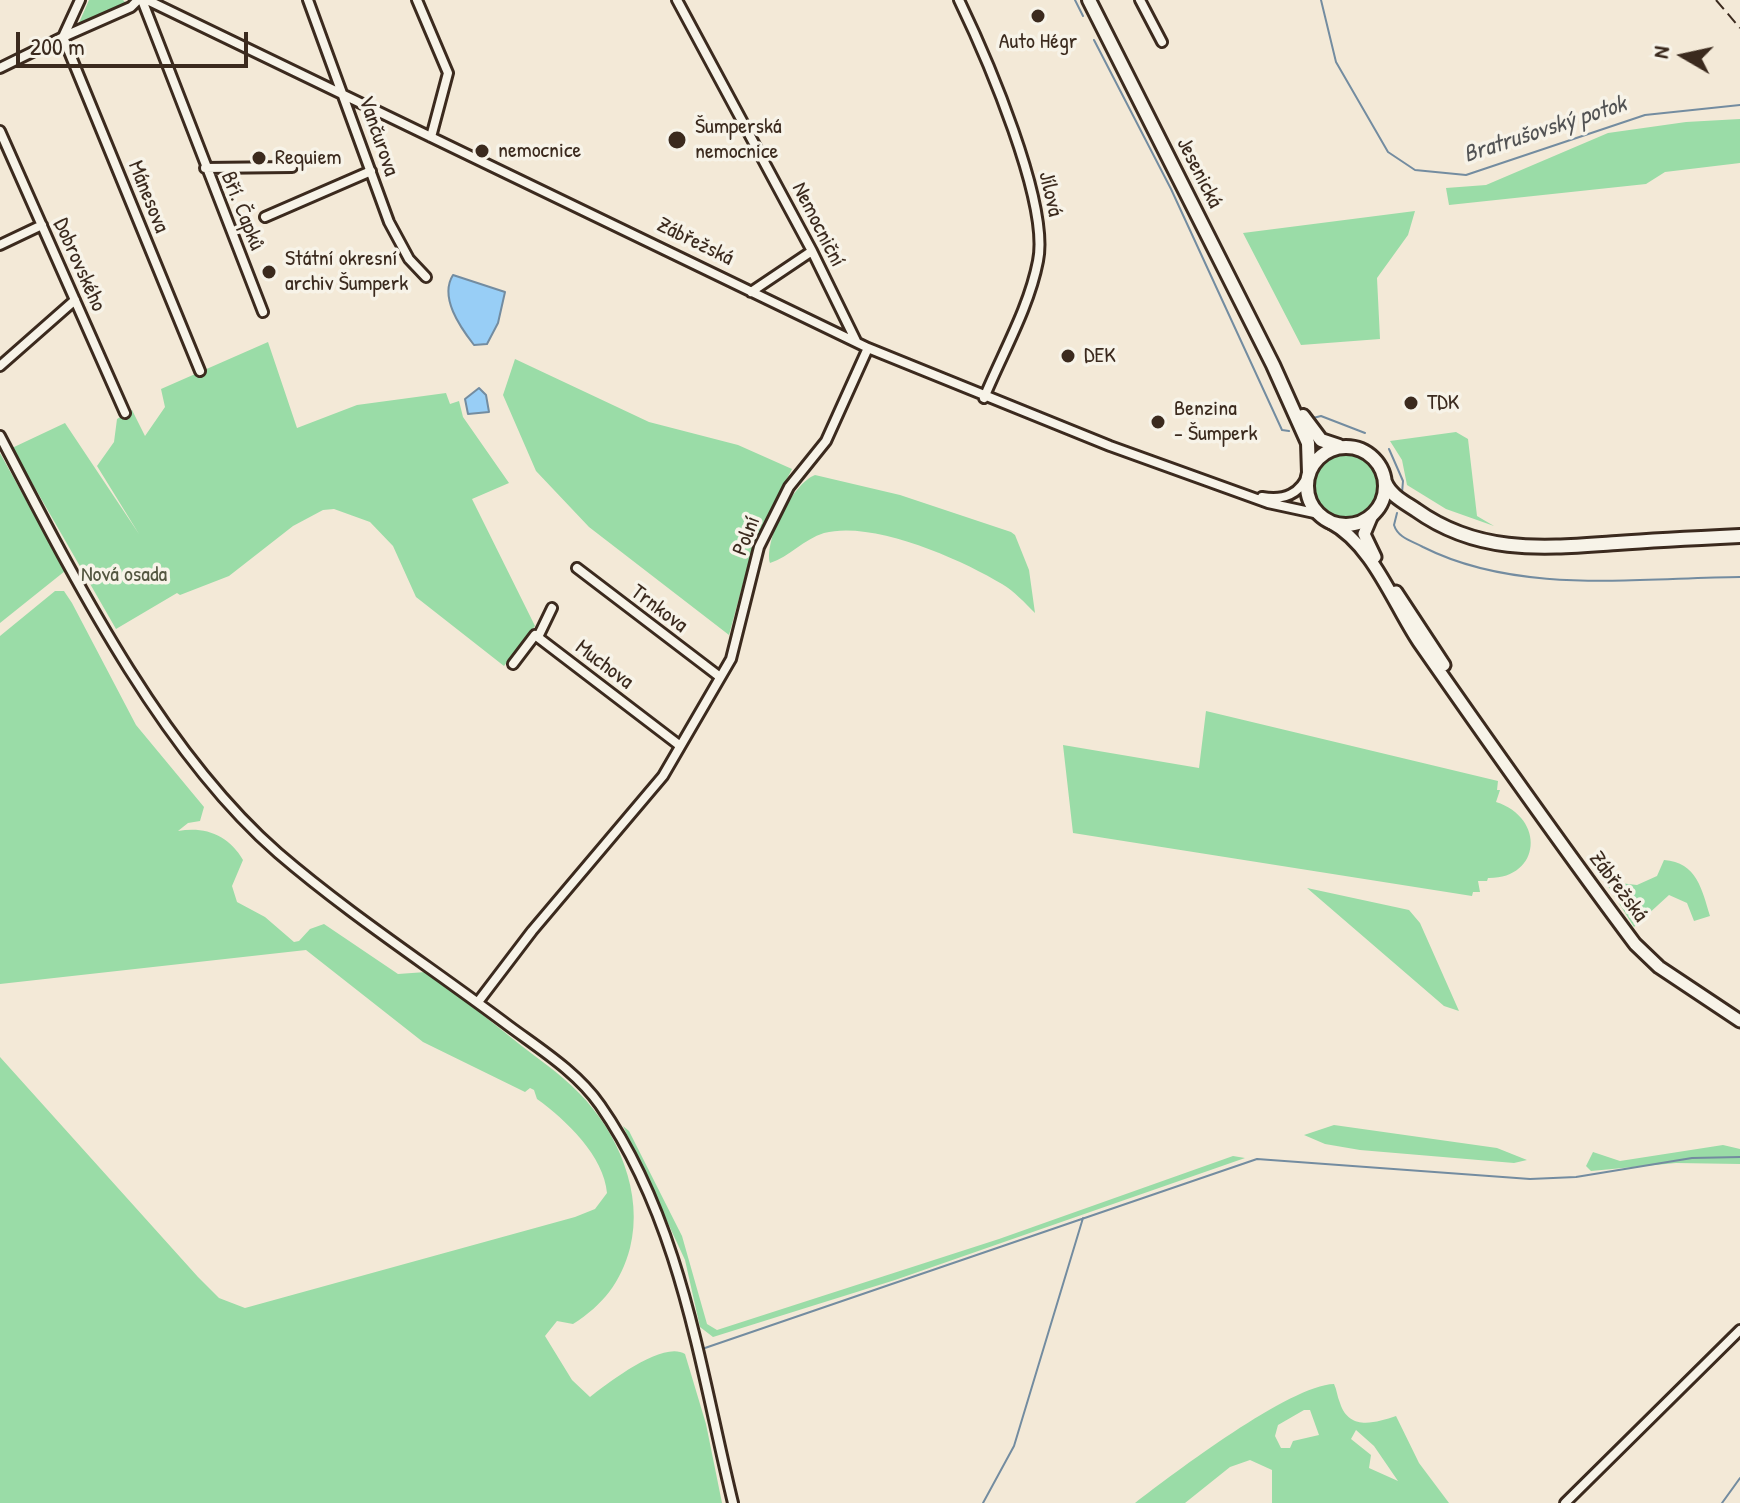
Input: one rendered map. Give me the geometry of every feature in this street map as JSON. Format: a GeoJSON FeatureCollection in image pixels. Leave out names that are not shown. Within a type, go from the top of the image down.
{"type":"FeatureCollection","features":[{"type":"Feature","properties":{"kind":"main road","name":"Jesenická"},"geometry":{"type":"LineString","coordinates":[[1089,0],[1273,365],[1308,443],[1309,473]]}},
{"type":"Feature","properties":{"kind":"main road","name":"Jesenická"},"geometry":{"type":"LineString","coordinates":[[1273,365],[1317,437],[1330,444],[1349,447]]}},
{"type":"Feature","properties":{"kind":"main road","name":"Zábřežská"},"geometry":{"type":"LineString","coordinates":[[1309,473],[1327,452],[1349,447]]}},
{"type":"Feature","properties":{"kind":"main road"},"geometry":{"type":"LineString","coordinates":[[1349,447],[1373,457],[1393,494],[1428,519]]}},
{"type":"Feature","properties":{"kind":"main road"},"geometry":{"type":"LineString","coordinates":[[1309,473],[1309,496],[1325,518]]}},
{"type":"Feature","properties":{"kind":"main road","name":"Zábřežská"},"geometry":{"type":"LineString","coordinates":[[1385,482],[1383,498],[1365,526],[1366,541],[1493,748]]}},
{"type":"Feature","properties":{"kind":"main road"},"geometry":{"type":"LineString","coordinates":[[1372,515],[1381,510],[1399,508],[1479,541],[1522,548],[1740,536]]}},
{"type":"Feature","properties":{"kind":"main road","name":"Zábřežská"},"geometry":{"type":"LineString","coordinates":[[1325,518],[1350,525],[1372,515]]}},
{"type":"Feature","properties":{"kind":"main road","name":"Zábřežská"},"geometry":{"type":"LineString","coordinates":[[1325,518],[1360,546],[1405,621],[1493,748],[1645,954],[1680,983],[1740,1021]]}},
{"type":"Feature","properties":{"kind":"street"},"geometry":{"type":"LineString","coordinates":[[63,37],[80,0]]}},
{"type":"Feature","properties":{"kind":"street"},"geometry":{"type":"LineString","coordinates":[[0,68],[143,0]]}},
{"type":"Feature","properties":{"kind":"street","name":"Zábřežská"},"geometry":{"type":"LineString","coordinates":[[143,0],[868,348],[984,398],[1282,508],[1307,509],[1325,518]]}},
{"type":"Feature","properties":{"kind":"street","name":"Bří. Čapků"},"geometry":{"type":"LineString","coordinates":[[143,0],[205,168],[263,312]]}},
{"type":"Feature","properties":{"kind":"street","name":"Vančurova"},"geometry":{"type":"LineString","coordinates":[[308,0],[389,222],[409,259],[426,277]]}},
{"type":"Feature","properties":{"kind":"street"},"geometry":{"type":"LineString","coordinates":[[417,0],[448,73],[431,137]]}},
{"type":"Feature","properties":{"kind":"street","name":"Nemocniční"},"geometry":{"type":"LineString","coordinates":[[677,0],[812,251],[856,341]]}},
{"type":"Feature","properties":{"kind":"street","name":"Jílová"},"geometry":{"type":"LineString","coordinates":[[959,0],[1023,161],[1040,225],[1036,273],[984,398]]}},
{"type":"Feature","properties":{"kind":"street"},"geometry":{"type":"LineString","coordinates":[[1140,0],[1162,42]]}},
{"type":"Feature","properties":{"kind":"street","name":"Mánesova"},"geometry":{"type":"LineString","coordinates":[[63,37],[200,371]]}},
{"type":"Feature","properties":{"kind":"street","name":"Dobrovského"},"geometry":{"type":"LineString","coordinates":[[0,131],[125,413]]}},
{"type":"Feature","properties":{"kind":"street"},"geometry":{"type":"LineString","coordinates":[[0,158],[10,153]]}},
{"type":"Feature","properties":{"kind":"street","name":"Bří. Čapků"},"geometry":{"type":"LineString","coordinates":[[205,168],[292,167]]}},
{"type":"Feature","properties":{"kind":"street"},"geometry":{"type":"LineString","coordinates":[[265,217],[371,171]]}},
{"type":"Feature","properties":{"kind":"street"},"geometry":{"type":"LineString","coordinates":[[0,245],[42,225]]}},
{"type":"Feature","properties":{"kind":"street"},"geometry":{"type":"LineString","coordinates":[[751,292],[812,251]]}},
{"type":"Feature","properties":{"kind":"street"},"geometry":{"type":"LineString","coordinates":[[0,366],[75,300]]}},
{"type":"Feature","properties":{"kind":"street","name":"Polní"},"geometry":{"type":"LineString","coordinates":[[478,1002],[532,931],[654,789],[731,659],[759,547],[789,487],[826,441],[868,348]]}},
{"type":"Feature","properties":{"kind":"street"},"geometry":{"type":"LineString","coordinates":[[0,436],[139,682],[207,780],[274,850],[576,1078],[601,1106],[617,1133],[677,1263],[733,1503]]}},
{"type":"Feature","properties":{"kind":"street","name":"Zábřežská"},"geometry":{"type":"LineString","coordinates":[[1237,491],[1271,498],[1285,497],[1298,491],[1309,473]]}},
{"type":"Feature","properties":{"kind":"street","name":"Trnkova"},"geometry":{"type":"LineString","coordinates":[[577,568],[720,677]]}},
{"type":"Feature","properties":{"kind":"street"},"geometry":{"type":"LineString","coordinates":[[513,664],[535,635],[538,637],[552,608]]}},
{"type":"Feature","properties":{"kind":"street","name":"Muchova"},"geometry":{"type":"LineString","coordinates":[[538,637],[679,745]]}},
{"type":"Feature","properties":{"kind":"street"},"geometry":{"type":"LineString","coordinates":[[1565,1503],[1740,1330]]}},
{"type":"Feature","properties":{"kind":"green space"},"geometry":{"type":"Polygon","coordinates":[[[89,0],[123,0],[126,3],[123,8],[78,25],[89,0]]]}},
{"type":"Feature","properties":{"kind":"green space"},"geometry":{"type":"Polygon","coordinates":[[[1740,119],[1740,163],[1665,172],[1646,184],[1449,205],[1446,188],[1486,185],[1608,133],[1686,122],[1740,119]]]}},
{"type":"Feature","properties":{"kind":"green space"},"geometry":{"type":"Polygon","coordinates":[[[1415,211],[1408,235],[1377,278],[1380,339],[1301,345],[1243,233],[1415,211]]]}},
{"type":"Feature","properties":{"kind":"green space","name":"Nová osada"},"geometry":{"type":"Polygon","coordinates":[[[268,342],[297,428],[357,405],[446,393],[450,404],[459,401],[463,417],[509,483],[472,499],[535,626],[504,666],[416,597],[393,546],[370,522],[334,509],[323,510],[293,526],[229,576],[180,595],[177,593],[116,629],[12,448],[65,423],[139,534],[97,466],[114,442],[117,419],[132,410],[145,436],[165,407],[161,389],[268,342]]]}},
{"type":"Feature","properties":{"kind":"green space"},"geometry":{"type":"Polygon","coordinates":[[[515,359],[649,422],[738,445],[792,469],[754,543],[729,635],[589,527],[536,471],[503,395],[515,359]]]}},
{"type":"Feature","properties":{"kind":"green space"},"geometry":{"type":"Polygon","coordinates":[[[1456,432],[1468,439],[1477,516],[1494,526],[1446,509],[1407,485],[1402,460],[1390,441],[1456,432]]]}},
{"type":"Feature","properties":{"kind":"green space"},"geometry":{"type":"Polygon","coordinates":[[[0,453],[65,571],[0,623],[0,453]]]}},
{"type":"Feature","properties":{"kind":"green space"},"geometry":{"type":"Polygon","coordinates":[[[1346,454],[1358,456],[1369,463],[1376,474],[1376,498],[1369,509],[1358,516],[1346,518],[1334,516],[1323,509],[1316,498],[1314,486],[1316,474],[1323,463],[1334,456],[1346,454]]]}},
{"type":"Feature","properties":{"kind":"green space"},"geometry":{"type":"Polygon","coordinates":[[[815,475],[900,495],[1011,532],[1029,570],[1035,613],[1007,587],[985,574],[916,544],[866,532],[844,530],[824,533],[770,563],[771,541],[782,513],[798,489],[815,475]]]}},
{"type":"Feature","properties":{"kind":"green space"},"geometry":{"type":"Polygon","coordinates":[[[55,591],[64,591],[72,603],[136,725],[204,807],[200,821],[188,823],[178,831],[198,830],[215,834],[231,844],[243,860],[232,886],[237,902],[265,917],[294,942],[310,929],[324,924],[398,974],[426,972],[556,1072],[593,1109],[616,1145],[630,1186],[633,1227],[630,1248],[622,1272],[602,1301],[573,1324],[557,1321],[545,1336],[572,1380],[590,1397],[650,1358],[675,1351],[685,1354],[706,1424],[722,1503],[0,1503],[0,1057],[198,1277],[219,1298],[245,1308],[575,1217],[595,1209],[607,1193],[599,1166],[582,1140],[537,1099],[534,1090],[530,1088],[525,1092],[423,1042],[306,950],[0,984],[0,636],[55,591]]]}},
{"type":"Feature","properties":{"kind":"green space"},"geometry":{"type":"Polygon","coordinates":[[[1206,711],[1498,781],[1497,790],[1500,790],[1496,802],[1512,810],[1529,833],[1531,846],[1527,859],[1519,869],[1506,876],[1478,881],[1480,892],[1473,892],[1472,896],[1073,833],[1063,745],[1199,768],[1206,711]]]}},
{"type":"Feature","properties":{"kind":"green space"},"geometry":{"type":"Polygon","coordinates":[[[1664,860],[1684,866],[1691,872],[1701,887],[1710,916],[1694,921],[1687,903],[1669,895],[1634,927],[1608,886],[1611,882],[1637,885],[1657,876],[1664,860]]]}},
{"type":"Feature","properties":{"kind":"green space"},"geometry":{"type":"Polygon","coordinates":[[[1307,888],[1409,910],[1420,923],[1459,1011],[1444,1006],[1307,888]]]}},
{"type":"Feature","properties":{"kind":"green space"},"geometry":{"type":"Polygon","coordinates":[[[1334,1125],[1497,1148],[1527,1160],[1514,1163],[1360,1150],[1325,1144],[1304,1135],[1334,1125]]]}},
{"type":"Feature","properties":{"kind":"green space"},"geometry":{"type":"Polygon","coordinates":[[[623,1126],[629,1131],[682,1236],[707,1324],[717,1330],[999,1239],[1233,1156],[1245,1158],[895,1280],[713,1337],[700,1327],[685,1260],[623,1126]]]}},
{"type":"Feature","properties":{"kind":"green space"},"geometry":{"type":"Polygon","coordinates":[[[1723,1145],[1740,1149],[1740,1164],[1676,1163],[1591,1171],[1586,1166],[1593,1152],[1620,1161],[1723,1145]]]}},
{"type":"Feature","properties":{"kind":"green space"},"geometry":{"type":"Polygon","coordinates":[[[1334,1384],[1344,1412],[1356,1421],[1380,1421],[1396,1416],[1419,1463],[1449,1503],[1272,1503],[1272,1470],[1250,1460],[1230,1467],[1185,1503],[1135,1503],[1262,1414],[1314,1388],[1334,1384]],[[1304,1410],[1278,1425],[1275,1436],[1281,1448],[1290,1448],[1293,1441],[1319,1435],[1310,1410],[1304,1410]],[[1356,1430],[1351,1439],[1371,1455],[1369,1468],[1398,1481],[1374,1446],[1356,1430]]]}},
{"type":"Feature","properties":{"kind":"water"},"geometry":{"type":"Polygon","coordinates":[[[453,275],[505,292],[498,323],[487,344],[474,345],[453,312],[448,293],[453,275]]]}},
{"type":"Feature","properties":{"kind":"water"},"geometry":{"type":"Polygon","coordinates":[[[479,388],[486,395],[489,412],[468,414],[465,399],[479,388]]]}},
{"type":"Feature","properties":{"kind":"waterway"},"geometry":{"type":"LineString","coordinates":[[1075,0],[1083,16]]}},
{"type":"Feature","properties":{"kind":"waterway","name":"Bratrušovský potok"},"geometry":{"type":"LineString","coordinates":[[1321,0],[1336,62],[1388,152],[1415,170],[1466,175],[1645,115],[1740,105]]}},
{"type":"Feature","properties":{"kind":"waterway"},"geometry":{"type":"LineString","coordinates":[[1094,40],[1171,189],[1282,430],[1289,431]]}},
{"type":"Feature","properties":{"kind":"waterway"},"geometry":{"type":"LineString","coordinates":[[1313,418],[1321,416],[1365,433]]}},
{"type":"Feature","properties":{"kind":"waterway"},"geometry":{"type":"LineString","coordinates":[[1389,449],[1403,481],[1402,493]]}},
{"type":"Feature","properties":{"kind":"waterway"},"geometry":{"type":"LineString","coordinates":[[1397,513],[1394,525],[1406,539],[1460,562],[1498,572],[1538,578],[1619,581],[1740,577]]}},
{"type":"Feature","properties":{"kind":"waterway"},"geometry":{"type":"LineString","coordinates":[[702,1349],[1257,1159],[1530,1179],[1576,1177],[1692,1158],[1740,1157]]}},
{"type":"Feature","properties":{"kind":"waterway"},"geometry":{"type":"LineString","coordinates":[[983,1503],[1014,1446],[1083,1218]]}},
{"type":"Feature","properties":{"kind":"waterway"},"geometry":{"type":"LineString","coordinates":[[1722,1503],[1740,1478]]}},
{"type":"Feature","properties":{"kind":"railway"},"geometry":{"type":"LineString","coordinates":[[1716,0],[1740,28]]}},
{"type":"Feature","properties":{"kind":"place","name":"Auto Hégr"},"geometry":{"type":"Point","coordinates":[1038,16]}},
{"type":"Feature","properties":{"kind":"place","name":"Šumperská nemocnice"},"geometry":{"type":"Point","coordinates":[677,140]}},
{"type":"Feature","properties":{"kind":"place","name":"nemocnice"},"geometry":{"type":"Point","coordinates":[482,151]}},
{"type":"Feature","properties":{"kind":"place","name":"Requiem"},"geometry":{"type":"Point","coordinates":[259,158]}},
{"type":"Feature","properties":{"kind":"place","name":"Státní okresní archiv Šumperk"},"geometry":{"type":"Point","coordinates":[269,272]}},
{"type":"Feature","properties":{"kind":"place","name":"DEK"},"geometry":{"type":"Point","coordinates":[1068,356]}},
{"type":"Feature","properties":{"kind":"place","name":"TDK"},"geometry":{"type":"Point","coordinates":[1411,403]}},
{"type":"Feature","properties":{"kind":"place","name":"Benzina - Šumperk"},"geometry":{"type":"Point","coordinates":[1158,422]}}]}
